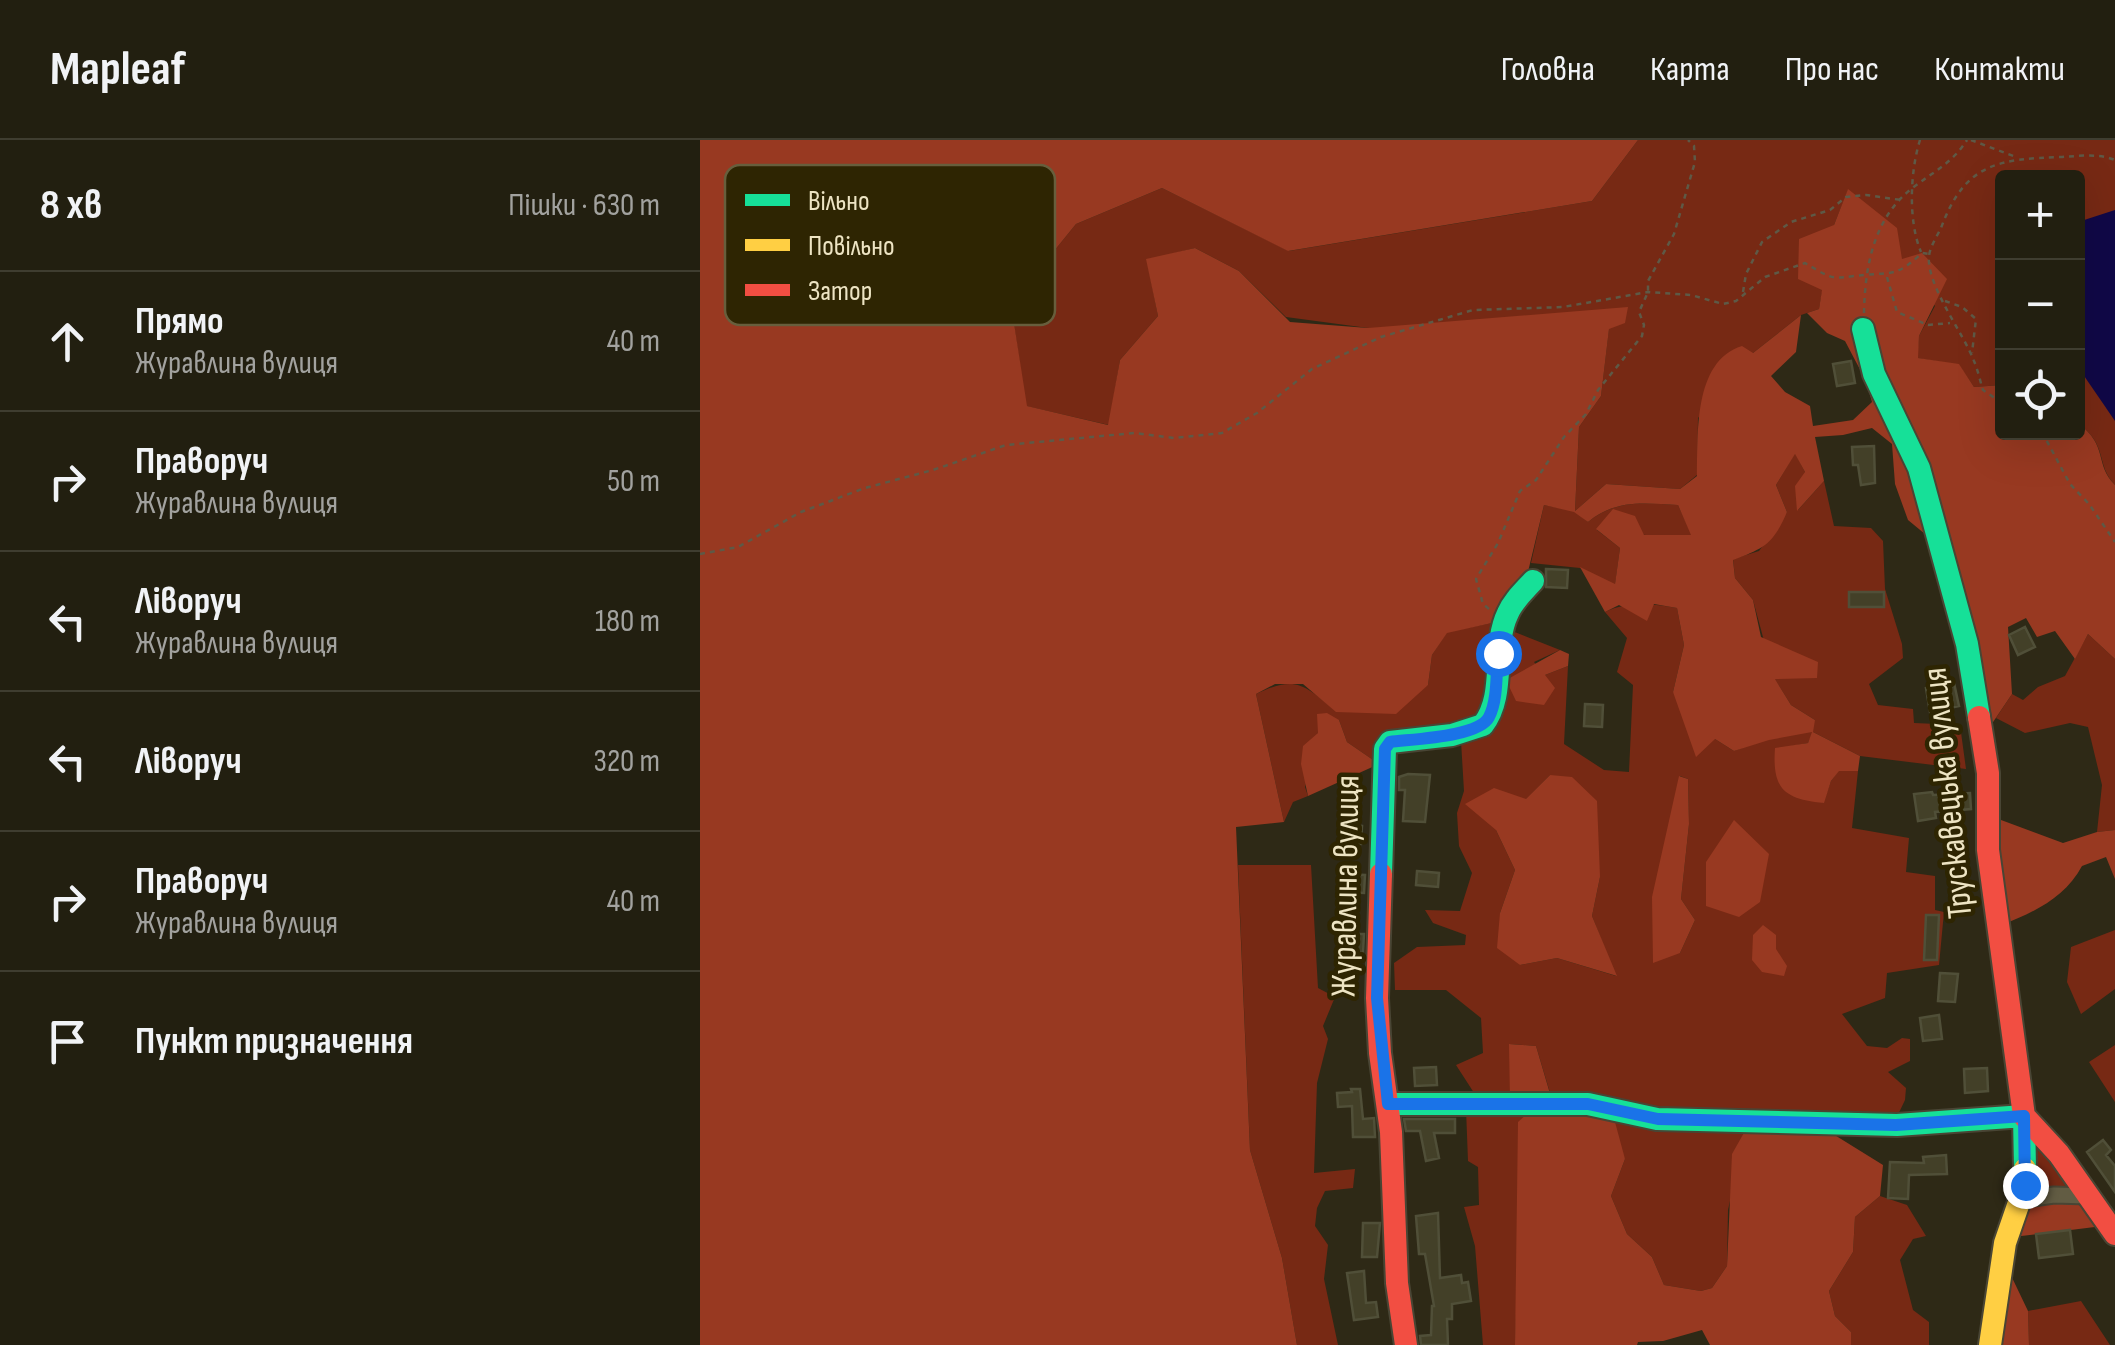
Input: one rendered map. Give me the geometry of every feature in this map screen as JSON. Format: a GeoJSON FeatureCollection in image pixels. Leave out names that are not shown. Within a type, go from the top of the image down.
{"type":"FeatureCollection","features":[{"type":"Feature","properties":{"kind":"street","name":"Трускавецька вулиця"},"geometry":{"type":"LineString","coordinates":[[1864,329],[1874,374],[1919,468],[1967,644],[1988,773],[1988,850],[2024,1116]]}},
{"type":"Feature","properties":{"kind":"street","name":"Журавлина вулиця"},"geometry":{"type":"LineString","coordinates":[[1406,1345],[1397,1283],[1388,1104],[1377,998],[1385,749],[1390,742],[1471,730],[1486,723],[1493,708],[1504,624],[1508,612],[1533,581]]}},
{"type":"Feature","properties":{"kind":"street"},"geometry":{"type":"LineString","coordinates":[[1388,1104],[1588,1104],[1658,1119],[1896,1125],[2024,1116]]}},
{"type":"Feature","properties":{"kind":"street"},"geometry":{"type":"LineString","coordinates":[[2024,1116],[2059,1154],[2115,1234]]}},
{"type":"Feature","properties":{"kind":"street"},"geometry":{"type":"LineString","coordinates":[[1990,1345],[2004,1243],[2027,1166],[2024,1116]]}},
{"type":"Feature","properties":{"kind":"street"},"geometry":{"type":"LineString","coordinates":[[2019,1200],[2088,1196]]}},
{"type":"Feature","properties":{"kind":"path"},"geometry":{"type":"LineString","coordinates":[[1504,624],[1483,604],[1476,579],[1498,543],[1520,491],[1536,480],[1564,437],[1586,414],[1598,390],[1642,336],[1644,325],[1639,312],[1648,292],[1648,280],[1674,234],[1695,162],[1694,146],[1688,140]]}},
{"type":"Feature","properties":{"kind":"path"},"geometry":{"type":"LineString","coordinates":[[1920,140],[1914,159],[1914,218],[1922,253]]}},
{"type":"Feature","properties":{"kind":"path"},"geometry":{"type":"LineString","coordinates":[[1864,329],[1864,275],[1882,220],[1914,187],[1955,159],[1969,140],[2019,158]]}},
{"type":"Feature","properties":{"kind":"path"},"geometry":{"type":"LineString","coordinates":[[1995,398],[1982,390],[1972,355],[1951,322],[1932,274],[1929,254],[1956,192],[1972,176],[1994,164],[2019,158],[2097,156],[2115,160]]}},
{"type":"Feature","properties":{"kind":"path"},"geometry":{"type":"LineString","coordinates":[[1742,294],[1746,274],[1762,242],[1791,222],[1830,210],[1846,197],[1866,195],[1901,200]]}},
{"type":"Feature","properties":{"kind":"path"},"geometry":{"type":"LineString","coordinates":[[700,554],[738,547],[801,512],[865,488],[1006,445],[1134,433],[1174,438],[1222,433],[1256,413],[1312,369],[1382,337],[1473,310],[1563,306],[1648,292],[1723,304],[1736,301],[1765,277],[1805,263],[1828,277],[1843,280],[1864,275],[1886,276],[1906,268],[1922,253]]}},
{"type":"Feature","properties":{"kind":"path"},"geometry":{"type":"LineString","coordinates":[[1922,253],[1929,254]]}},
{"type":"Feature","properties":{"kind":"path"},"geometry":{"type":"LineString","coordinates":[[1886,276],[1897,312],[1928,325],[1951,322]]}},
{"type":"Feature","properties":{"kind":"path"},"geometry":{"type":"LineString","coordinates":[[1944,301],[1962,306],[1976,319],[1972,355]]}},
{"type":"Feature","properties":{"kind":"path"},"geometry":{"type":"LineString","coordinates":[[2046,440],[2070,484],[2115,542]]}},
{"type":"Feature","properties":{"kind":"shaded area"},"geometry":{"type":"Polygon","coordinates":[[[700,140],[1638,140],[1592,201],[1288,251],[1162,188],[1076,224],[1055,250],[1055,165],[725,165],[725,325],[1014,325],[1027,406],[1108,425],[1120,360],[1158,316],[1146,259],[1195,248],[1239,271],[1290,322],[1368,328],[1628,307],[1625,323],[1609,329],[1601,396],[1579,427],[1575,511],[1606,484],[1680,489],[1697,476],[1702,401],[1714,367],[1726,354],[1742,346],[1753,353],[1801,315],[1796,352],[1771,376],[1785,392],[1810,406],[1813,426],[1853,420],[1872,402],[1866,381],[1845,341],[1827,333],[1807,313],[1819,309],[1822,290],[1798,279],[1799,239],[1834,225],[1848,189],[1897,228],[1902,259],[1922,253],[1947,279],[1919,336],[1918,358],[1959,364],[1974,387],[1995,386],[1995,440],[2085,440],[2085,429],[2098,447],[2105,470],[2115,485],[2115,659],[2088,634],[2075,659],[2055,631],[2037,637],[2026,618],[2008,627],[2012,694],[1987,731],[1948,553],[1908,520],[1895,484],[1892,444],[1872,428],[1815,437],[1824,481],[1797,511],[1795,486],[1805,472],[1795,454],[1776,485],[1787,512],[1777,531],[1760,548],[1733,560],[1735,578],[1753,600],[1761,637],[1818,662],[1817,678],[1775,679],[1791,705],[1815,720],[1813,732],[1860,756],[1858,771],[1839,771],[1831,781],[1824,803],[1790,795],[1776,773],[1775,748],[1808,743],[1812,732],[1734,751],[1715,739],[1696,757],[1673,692],[1684,645],[1677,608],[1654,604],[1647,621],[1619,605],[1605,612],[1580,567],[1615,584],[1620,548],[1596,529],[1613,509],[1635,516],[1644,535],[1691,535],[1678,505],[1620,506],[1609,509],[1588,522],[1574,512],[1544,505],[1527,576],[1492,623],[1447,633],[1432,655],[1428,685],[1396,714],[1336,712],[1303,684],[1275,684],[1256,694],[1284,822],[1236,827],[1250,1150],[1282,1258],[1297,1345],[700,1345],[700,140]]]}},
{"type":"Feature","properties":{"kind":"shaded area"},"geometry":{"type":"Polygon","coordinates":[[[1638,140],[2115,140],[2115,485],[2094,439],[2085,429],[2085,170],[1995,170],[1995,386],[1974,387],[1959,365],[1917,358],[1919,336],[1935,306],[1848,190],[1834,225],[1819,309],[1801,315],[1753,353],[1698,418],[1697,475],[1680,489],[1606,484],[1575,511],[1579,427],[1601,396],[1609,328],[1368,328],[1286,317],[1239,271],[1195,248],[1147,260],[1158,316],[1120,360],[1109,425],[1026,406],[1014,325],[1055,325],[1055,250],[1076,224],[1162,188],[1289,251],[1592,201],[1638,140]]]}},
{"type":"Feature","properties":{"kind":"shaded area"},"geometry":{"type":"Polygon","coordinates":[[[2115,210],[2115,421],[2085,377],[2085,220],[2115,210]]]}},
{"type":"Feature","properties":{"kind":"shaded area"},"geometry":{"type":"Polygon","coordinates":[[[1795,453],[1805,472],[1798,510],[1824,481],[1834,526],[1871,528],[1883,541],[1885,589],[1903,658],[1869,684],[1878,705],[1913,709],[1914,723],[1960,725],[1966,769],[1860,756],[1813,732],[1808,743],[1775,749],[1823,803],[1839,770],[1858,771],[1852,828],[1909,838],[1906,872],[1935,876],[1935,910],[1944,912],[1939,965],[1887,973],[1885,998],[1842,1014],[1867,1046],[1887,1048],[1902,1038],[1910,1039],[1910,1061],[1888,1072],[1906,1088],[1895,1121],[1658,1116],[1551,1096],[1536,1046],[1510,1044],[1510,1099],[1478,1099],[1456,1065],[1483,1053],[1481,1018],[1446,990],[1395,990],[1394,963],[1417,947],[1465,945],[1466,935],[1433,923],[1425,910],[1460,911],[1472,873],[1459,846],[1457,813],[1464,791],[1461,741],[1393,747],[1379,764],[1347,742],[1339,720],[1318,733],[1305,787],[1308,796],[1293,802],[1284,822],[1256,694],[1291,684],[1308,689],[1336,711],[1428,685],[1432,655],[1447,632],[1492,623],[1560,650],[1534,662],[1545,675],[1568,666],[1564,744],[1604,770],[1629,772],[1633,685],[1617,672],[1627,638],[1605,612],[1623,606],[1650,605],[1677,608],[1684,645],[1673,692],[1715,739],[1734,751],[1815,720],[1791,705],[1774,678],[1753,600],[1735,578],[1733,559],[1759,551],[1787,512],[1776,485],[1795,453]],[[1550,775],[1496,830],[1515,870],[1500,913],[1520,965],[1557,958],[1616,976],[1592,916],[1600,877],[1550,775]],[[1680,776],[1680,953],[1695,920],[1681,899],[1689,824],[1688,779],[1680,776]]]}},
{"type":"Feature","properties":{"kind":"shaded area"},"geometry":{"type":"Polygon","coordinates":[[[1544,505],[1575,511],[1588,522],[1620,506],[1678,505],[1692,535],[1665,537],[1597,530],[1620,548],[1615,585],[1580,568],[1531,563],[1544,505]]]}},
{"type":"Feature","properties":{"kind":"shaded area"},"geometry":{"type":"Polygon","coordinates":[[[2088,634],[2115,659],[2115,830],[2097,832],[2102,785],[2088,727],[2070,723],[2025,733],[1996,718],[2012,694],[2023,700],[2038,687],[2065,676],[2088,634]]]}},
{"type":"Feature","properties":{"kind":"shaded area"},"geometry":{"type":"Polygon","coordinates":[[[1560,650],[1569,654],[1568,666],[1545,675],[1555,688],[1544,705],[1516,701],[1506,680],[1560,650]]]}},
{"type":"Feature","properties":{"kind":"shaded area"},"geometry":{"type":"Polygon","coordinates":[[[1327,713],[1339,720],[1347,742],[1379,764],[1308,796],[1301,764],[1303,746],[1318,733],[1317,714],[1327,713]]]}},
{"type":"Feature","properties":{"kind":"shaded area"},"geometry":{"type":"Polygon","coordinates":[[[1550,775],[1572,777],[1597,801],[1600,877],[1592,916],[1617,976],[1557,958],[1520,965],[1497,948],[1500,913],[1515,870],[1496,830],[1465,804],[1494,788],[1526,799],[1550,775]]]}},
{"type":"Feature","properties":{"kind":"shaded area"},"geometry":{"type":"Polygon","coordinates":[[[1679,776],[1688,779],[1689,824],[1681,899],[1695,920],[1680,953],[1653,963],[1652,897],[1679,776]]]}},
{"type":"Feature","properties":{"kind":"shaded area"},"geometry":{"type":"Polygon","coordinates":[[[1993,817],[2063,843],[2115,830],[2115,879],[2106,857],[2082,866],[2058,895],[2002,925],[1993,817]]]}},
{"type":"Feature","properties":{"kind":"shaded area"},"geometry":{"type":"Polygon","coordinates":[[[1734,820],[1769,854],[1760,902],[1739,917],[1706,906],[1706,862],[1734,820]]]}},
{"type":"Feature","properties":{"kind":"shaded area"},"geometry":{"type":"Polygon","coordinates":[[[1238,865],[1311,865],[1318,988],[1335,997],[1323,1026],[1328,1039],[1317,1083],[1314,1173],[1355,1169],[1353,1188],[1325,1191],[1317,1208],[1315,1226],[1328,1245],[1324,1279],[1338,1345],[1297,1345],[1282,1258],[1250,1150],[1238,865]]]}},
{"type":"Feature","properties":{"kind":"shaded area"},"geometry":{"type":"Polygon","coordinates":[[[1763,925],[1776,935],[1776,949],[1787,966],[1784,976],[1762,972],[1752,960],[1753,935],[1763,925]]]}},
{"type":"Feature","properties":{"kind":"shaded area"},"geometry":{"type":"Polygon","coordinates":[[[2115,930],[2115,989],[2081,1014],[2067,982],[2071,947],[2115,930]]]}},
{"type":"Feature","properties":{"kind":"shaded area"},"geometry":{"type":"Polygon","coordinates":[[[1509,1044],[1536,1046],[1551,1097],[1615,1122],[1625,1159],[1611,1196],[1627,1234],[1652,1257],[1664,1285],[1701,1291],[1712,1288],[1727,1266],[1732,1154],[1745,1131],[1833,1134],[1883,1165],[1880,1196],[1855,1217],[1853,1252],[1829,1291],[1835,1316],[1851,1332],[1851,1345],[1710,1345],[1702,1330],[1637,1345],[1515,1345],[1518,1122],[1529,1112],[1510,1099],[1509,1044]]]}},
{"type":"Feature","properties":{"kind":"shaded area"},"geometry":{"type":"Polygon","coordinates":[[[2115,1045],[2115,1102],[2089,1062],[2115,1045]]]}},
{"type":"Feature","properties":{"kind":"shaded area"},"geometry":{"type":"Polygon","coordinates":[[[1466,1109],[1530,1112],[1518,1251],[1515,1345],[1483,1345],[1475,1246],[1464,1207],[1479,1205],[1478,1167],[1468,1161],[1466,1109]]]}},
{"type":"Feature","properties":{"kind":"shaded area"},"geometry":{"type":"Polygon","coordinates":[[[1591,1111],[1745,1131],[1728,1210],[1727,1266],[1712,1288],[1701,1291],[1664,1285],[1652,1257],[1627,1234],[1611,1196],[1625,1159],[1591,1111]]]}},
{"type":"Feature","properties":{"kind":"shaded area"},"geometry":{"type":"Polygon","coordinates":[[[2028,1137],[2081,1191],[2031,1194],[2028,1137]]]}},
{"type":"Feature","properties":{"kind":"shaded area"},"geometry":{"type":"Polygon","coordinates":[[[1880,1196],[1907,1205],[1926,1236],[1913,1239],[1900,1260],[1913,1310],[1929,1322],[1929,1345],[1851,1345],[1851,1332],[1835,1316],[1829,1291],[1853,1252],[1855,1217],[1880,1196]]]}},
{"type":"Feature","properties":{"kind":"shaded area"},"geometry":{"type":"Polygon","coordinates":[[[2085,1200],[2103,1226],[2013,1237],[2019,1208],[2085,1200]]]}},
{"type":"Feature","properties":{"kind":"shaded area"},"geometry":{"type":"Polygon","coordinates":[[[2006,1265],[2028,1311],[2029,1345],[1996,1345],[2006,1265]]]}},
{"type":"Feature","properties":{"kind":"shaded area"},"geometry":{"type":"Polygon","coordinates":[[[2081,1301],[2110,1345],[2029,1345],[2028,1311],[2081,1301]]]}},
{"type":"Feature","properties":{"kind":"building"},"geometry":{"type":"Polygon","coordinates":[[[1851,361],[1855,383],[1837,386],[1833,364],[1851,361]]]}},
{"type":"Feature","properties":{"kind":"building"},"geometry":{"type":"Polygon","coordinates":[[[1874,446],[1875,483],[1861,485],[1858,465],[1853,465],[1852,447],[1874,446]]]}},
{"type":"Feature","properties":{"kind":"building"},"geometry":{"type":"Polygon","coordinates":[[[1546,569],[1568,570],[1567,588],[1546,587],[1546,569]]]}},
{"type":"Feature","properties":{"kind":"building"},"geometry":{"type":"Polygon","coordinates":[[[1849,592],[1884,592],[1884,607],[1849,607],[1849,592]]]}},
{"type":"Feature","properties":{"kind":"building"},"geometry":{"type":"Polygon","coordinates":[[[2025,627],[2035,647],[2018,655],[2009,635],[2025,627]]]}},
{"type":"Feature","properties":{"kind":"building"},"geometry":{"type":"Polygon","coordinates":[[[1954,683],[1959,706],[1930,712],[1926,688],[1954,683]]]}},
{"type":"Feature","properties":{"kind":"building"},"geometry":{"type":"Polygon","coordinates":[[[1585,704],[1603,705],[1602,727],[1584,726],[1585,704]]]}},
{"type":"Feature","properties":{"kind":"building"},"geometry":{"type":"Polygon","coordinates":[[[1430,775],[1425,822],[1403,821],[1405,790],[1399,790],[1399,777],[1430,775]]]}},
{"type":"Feature","properties":{"kind":"building"},"geometry":{"type":"Polygon","coordinates":[[[1970,793],[1971,809],[1935,812],[1936,818],[1918,821],[1914,794],[1970,793]]]}},
{"type":"Feature","properties":{"kind":"building"},"geometry":{"type":"Polygon","coordinates":[[[1340,825],[1362,826],[1361,844],[1339,843],[1340,825]]]}},
{"type":"Feature","properties":{"kind":"building"},"geometry":{"type":"Polygon","coordinates":[[[1417,871],[1439,873],[1438,887],[1416,885],[1417,871]]]}},
{"type":"Feature","properties":{"kind":"building"},"geometry":{"type":"Polygon","coordinates":[[[1343,874],[1365,875],[1364,893],[1342,892],[1343,874]]]}},
{"type":"Feature","properties":{"kind":"building"},"geometry":{"type":"Polygon","coordinates":[[[1926,915],[1939,915],[1937,960],[1924,960],[1926,915]]]}},
{"type":"Feature","properties":{"kind":"building"},"geometry":{"type":"Polygon","coordinates":[[[1342,934],[1364,934],[1363,953],[1342,952],[1342,934]]]}},
{"type":"Feature","properties":{"kind":"building"},"geometry":{"type":"Polygon","coordinates":[[[1940,973],[1958,974],[1955,1002],[1938,1001],[1940,973]]]}},
{"type":"Feature","properties":{"kind":"building"},"geometry":{"type":"Polygon","coordinates":[[[1939,1015],[1942,1039],[1923,1041],[1920,1018],[1939,1015]]]}},
{"type":"Feature","properties":{"kind":"building"},"geometry":{"type":"Polygon","coordinates":[[[1436,1067],[1437,1085],[1415,1086],[1414,1068],[1436,1067]]]}},
{"type":"Feature","properties":{"kind":"building"},"geometry":{"type":"Polygon","coordinates":[[[1987,1068],[1988,1091],[1965,1093],[1964,1069],[1987,1068]]]}},
{"type":"Feature","properties":{"kind":"building"},"geometry":{"type":"Polygon","coordinates":[[[1351,1089],[1360,1089],[1363,1119],[1374,1118],[1375,1137],[1353,1137],[1352,1106],[1338,1107],[1337,1093],[1352,1092],[1351,1089]]]}},
{"type":"Feature","properties":{"kind":"building"},"geometry":{"type":"Polygon","coordinates":[[[1404,1119],[1455,1119],[1455,1133],[1434,1133],[1439,1158],[1426,1161],[1420,1131],[1406,1131],[1404,1119]]]}},
{"type":"Feature","properties":{"kind":"building"},"geometry":{"type":"Polygon","coordinates":[[[2103,1140],[2111,1150],[2106,1155],[2115,1166],[2115,1192],[2087,1152],[2103,1140]]]}},
{"type":"Feature","properties":{"kind":"building"},"geometry":{"type":"Polygon","coordinates":[[[1946,1155],[1947,1174],[1909,1175],[1908,1199],[1888,1198],[1890,1162],[1924,1163],[1923,1157],[1946,1155]]]}},
{"type":"Feature","properties":{"kind":"building"},"geometry":{"type":"Polygon","coordinates":[[[1438,1213],[1440,1278],[1461,1275],[1462,1283],[1468,1282],[1471,1301],[1452,1304],[1452,1319],[1447,1319],[1448,1345],[1421,1345],[1420,1336],[1431,1335],[1434,1306],[1425,1254],[1419,1254],[1416,1216],[1438,1213]]]}},
{"type":"Feature","properties":{"kind":"building"},"geometry":{"type":"Polygon","coordinates":[[[1363,1223],[1380,1223],[1377,1257],[1362,1257],[1363,1223]]]}},
{"type":"Feature","properties":{"kind":"building"},"geometry":{"type":"Polygon","coordinates":[[[2070,1230],[2073,1254],[2039,1258],[2036,1234],[2070,1230]]]}},
{"type":"Feature","properties":{"kind":"building"},"geometry":{"type":"Polygon","coordinates":[[[1364,1271],[1366,1303],[1376,1302],[1378,1317],[1354,1320],[1347,1273],[1364,1271]]]}},
{"type":"Feature","properties":{"kind":"traffic: fast"},"geometry":{"type":"LineString","coordinates":[[1863,329],[1874,374],[1919,468],[1967,644],[1979,717]]}},
{"type":"Feature","properties":{"kind":"traffic: fast"},"geometry":{"type":"LineString","coordinates":[[1381,874],[1385,749],[1390,742],[1452,735],[1483,725],[1495,699],[1503,627],[1513,604],[1533,581]]}},
{"type":"Feature","properties":{"kind":"traffic: fast"},"geometry":{"type":"LineString","coordinates":[[1388,1104],[1588,1104],[1657,1119],[1897,1125],[2024,1116],[2025,1169]]}},
{"type":"Feature","properties":{"kind":"traffic: slow"},"geometry":{"type":"LineString","coordinates":[[1990,1345],[2005,1243],[2025,1185],[2025,1169]]}},
{"type":"Feature","properties":{"kind":"traffic: jam"},"geometry":{"type":"LineString","coordinates":[[1979,717],[1988,773],[1988,850],[2024,1116],[2059,1154],[2115,1234]]}},
{"type":"Feature","properties":{"kind":"traffic: jam"},"geometry":{"type":"LineString","coordinates":[[1381,874],[1377,998],[1391,1132],[1397,1283],[1406,1345]]}},
{"type":"Feature","properties":{"kind":"route"},"geometry":{"type":"LineString","coordinates":[[1498,653],[1493,708],[1486,723],[1471,730],[1390,742],[1385,749],[1377,998],[1388,1104],[1588,1104],[1658,1119],[1896,1125],[2024,1116],[2025,1185]]}}]}
